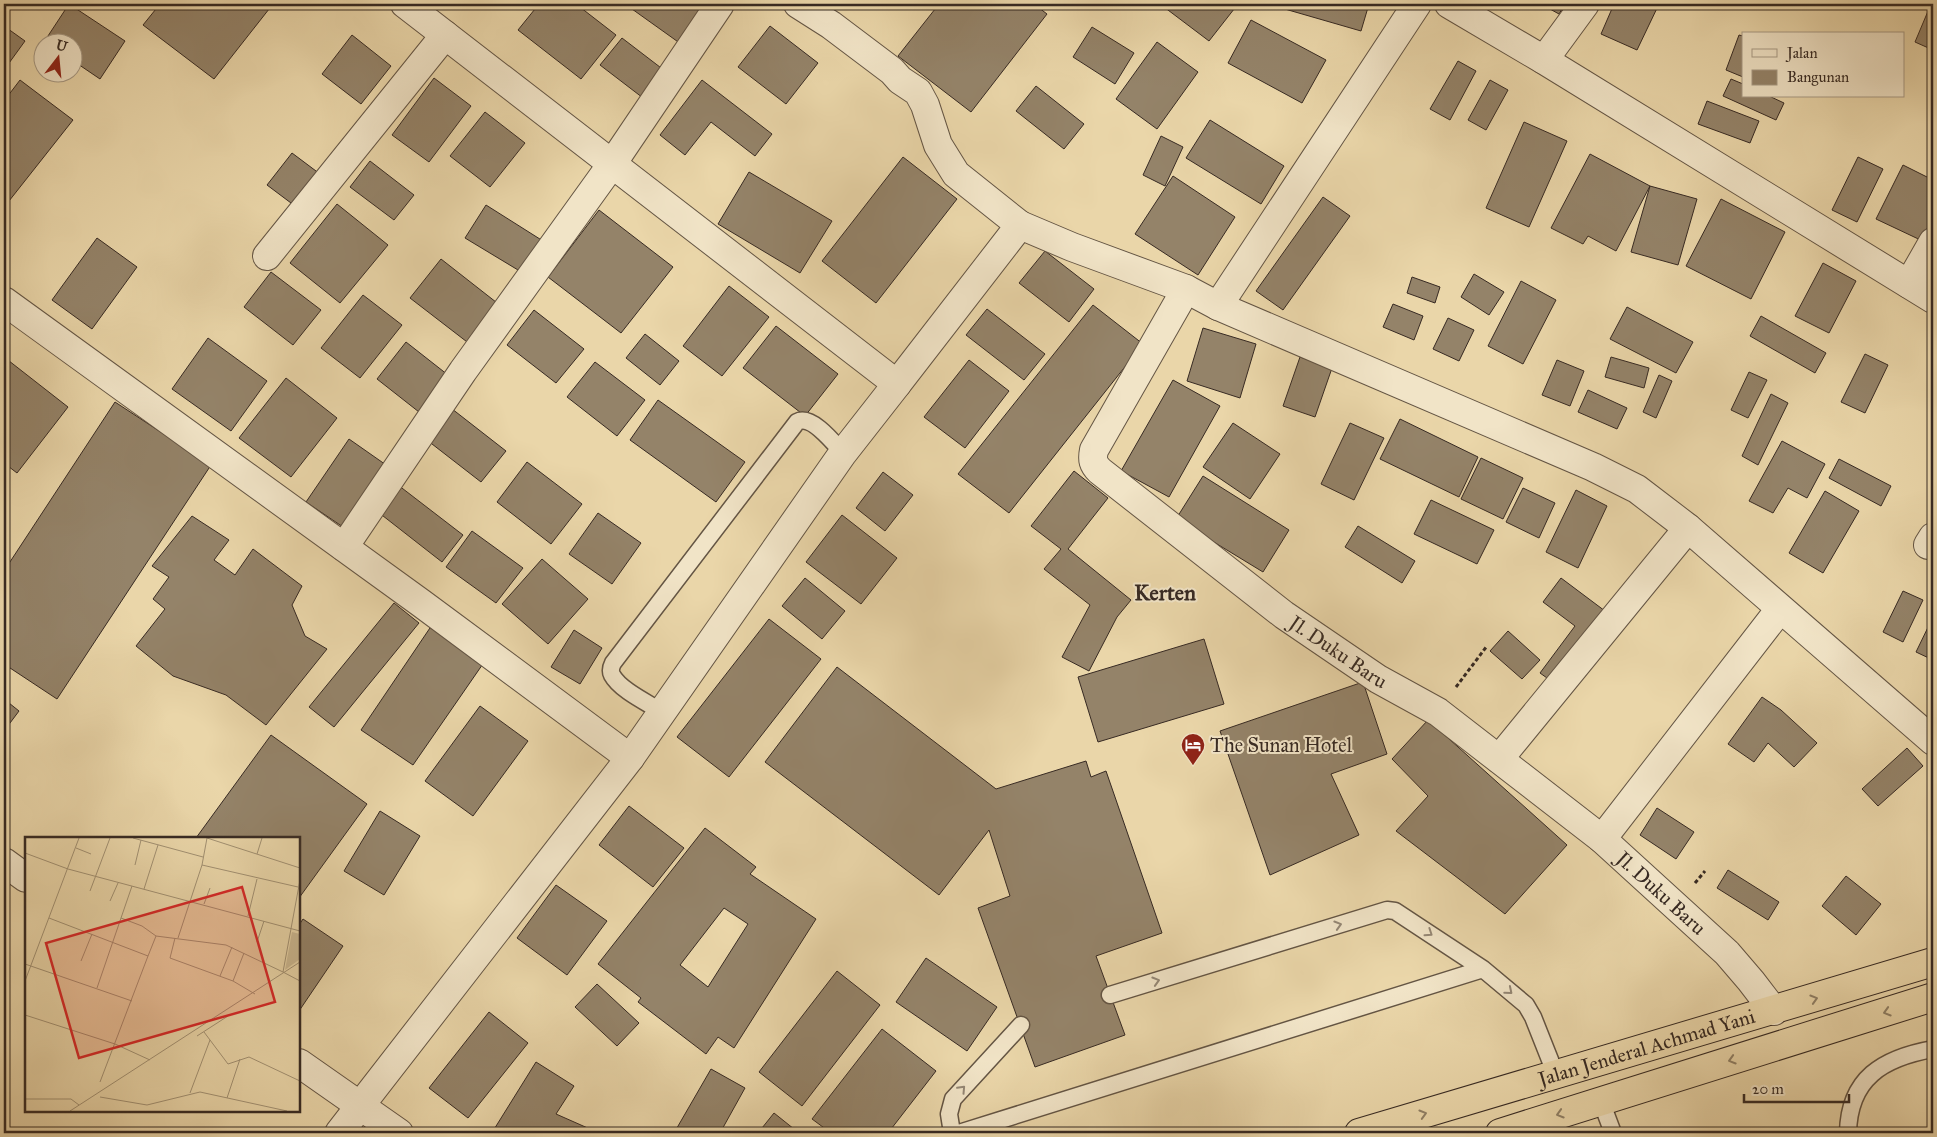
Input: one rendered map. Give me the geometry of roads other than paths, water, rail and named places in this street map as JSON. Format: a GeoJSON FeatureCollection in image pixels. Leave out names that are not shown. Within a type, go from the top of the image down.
{"type":"FeatureCollection","features":[{"type":"Feature","properties":{"kind":"highway","name":"Jalan Jenderal Achmad Yani"},"geometry":{"type":"LineString","coordinates":[[1359,1133],[1774,1011],[1933,962]]}},
{"type":"Feature","properties":{"kind":"highway","name":"Jalan Jenderal Achmad Yani"},"geometry":{"type":"LineString","coordinates":[[1500,1133],[1933,997]]}},
{"type":"Feature","properties":{"kind":"street"},"geometry":{"type":"LineString","coordinates":[[405,4],[897,384]]}},
{"type":"Feature","properties":{"kind":"street"},"geometry":{"type":"LineString","coordinates":[[344,547],[463,371],[612,164],[720,4]]}},
{"type":"Feature","properties":{"kind":"street"},"geometry":{"type":"LineString","coordinates":[[798,4],[831,25],[918,92],[925,105],[938,145],[956,174],[1020,225],[1072,247],[1186,289],[1218,306],[1593,467],[1638,489],[1688,528],[1933,741]]}},
{"type":"Feature","properties":{"kind":"street"},"geometry":{"type":"LineString","coordinates":[[1218,306],[1417,4]]}},
{"type":"Feature","properties":{"kind":"street"},"geometry":{"type":"LineString","coordinates":[[1449,4],[1544,60],[1933,299]]}},
{"type":"Feature","properties":{"kind":"street"},"geometry":{"type":"LineString","coordinates":[[1544,60],[1585,4]]}},
{"type":"Feature","properties":{"kind":"street"},"geometry":{"type":"LineString","coordinates":[[267,256],[446,35]]}},
{"type":"Feature","properties":{"kind":"street"},"geometry":{"type":"LineString","coordinates":[[339,1133],[630,758],[843,453],[1020,225]]}},
{"type":"Feature","properties":{"kind":"street"},"geometry":{"type":"LineString","coordinates":[[1909,284],[1933,242]]}},
{"type":"Feature","properties":{"kind":"street","name":"Jl. Duku Baru"},"geometry":{"type":"LineString","coordinates":[[1186,289],[1094,450],[1092,458],[1094,465],[1284,616],[1378,679],[1438,712],[1602,839],[1744,972],[1774,1011]]}},
{"type":"Feature","properties":{"kind":"street"},"geometry":{"type":"LineString","coordinates":[[4,301],[344,547],[630,758]]}},
{"type":"Feature","properties":{"kind":"street"},"geometry":{"type":"LineString","coordinates":[[1499,759],[1688,528]]}},
{"type":"Feature","properties":{"kind":"street"},"geometry":{"type":"LineString","coordinates":[[1602,839],[1780,608]]}},
{"type":"Feature","properties":{"kind":"street"},"geometry":{"type":"LineString","coordinates":[[4,862],[25,877]]}},
{"type":"Feature","properties":{"kind":"street"},"geometry":{"type":"LineString","coordinates":[[300,1064],[399,1133]]}},
{"type":"Feature","properties":{"kind":"lane"},"geometry":{"type":"LineString","coordinates":[[662,712],[625,688],[612,676],[611,669],[613,663],[797,422],[802,419],[806,420],[821,431],[843,453]]}},
{"type":"Feature","properties":{"kind":"lane"},"geometry":{"type":"LineString","coordinates":[[1110,995],[1387,910],[1401,913],[1482,969],[1526,1005],[1533,1017],[1556,1075]]}},
{"type":"Feature","properties":{"kind":"lane"},"geometry":{"type":"LineString","coordinates":[[959,1133],[1482,969]]}},
{"type":"Feature","properties":{"kind":"lane"},"geometry":{"type":"LineString","coordinates":[[952,1133],[949,1114],[953,1099],[1021,1025]]}},
{"type":"Feature","properties":{"kind":"lane"},"geometry":{"type":"LineString","coordinates":[[1848,1133],[1850,1108],[1860,1086],[1880,1068],[1896,1059],[1933,1049]]}},
{"type":"Feature","properties":{"kind":"lane"},"geometry":{"type":"LineString","coordinates":[[1601,1101],[1614,1133]]}},
{"type":"Feature","properties":{"kind":"place","name":"The Sunan Hotel"},"geometry":{"type":"Point","coordinates":[1193,766]}},
{"type":"Feature","properties":{"kind":"district","name":"Kerten"},"geometry":{"type":"Point","coordinates":[1165,592]}}]}
